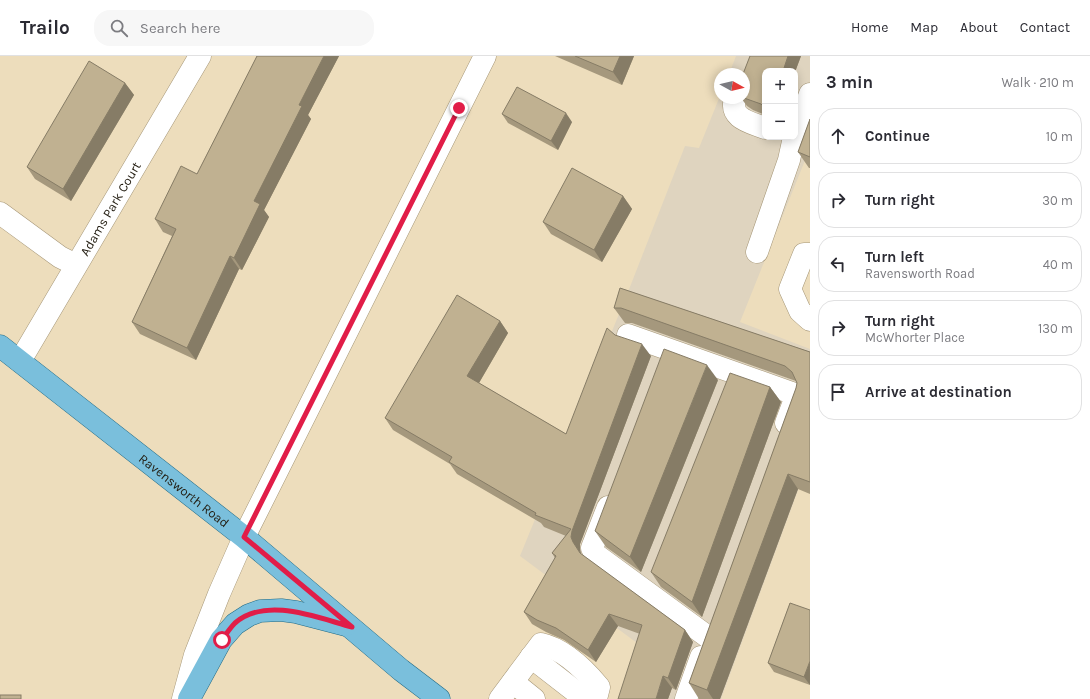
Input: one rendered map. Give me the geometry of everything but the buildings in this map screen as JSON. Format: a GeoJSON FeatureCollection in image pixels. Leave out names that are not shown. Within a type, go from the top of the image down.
{"type":"FeatureCollection","features":[{"type":"Feature","properties":{"kind":"main road","name":"Ravensworth Road"},"geometry":{"type":"LineString","coordinates":[[0,346],[244,537],[401,670],[439,699]]}},
{"type":"Feature","properties":{"kind":"main road"},"geometry":{"type":"LineString","coordinates":[[189,699],[224,636],[235,624],[249,615],[260,611],[281,610],[296,612],[352,627]]}},
{"type":"Feature","properties":{"kind":"street"},"geometry":{"type":"LineString","coordinates":[[183,699],[195,654],[244,537],[485,56]]}},
{"type":"Feature","properties":{"kind":"street","name":"Adams Park Court"},"geometry":{"type":"LineString","coordinates":[[20,361],[194,58]]}},
{"type":"Feature","properties":{"kind":"street"},"geometry":{"type":"LineString","coordinates":[[798,123],[810,94]]}},
{"type":"Feature","properties":{"kind":"street"},"geometry":{"type":"LineString","coordinates":[[733,104],[734,111],[739,117],[762,127]]}},
{"type":"Feature","properties":{"kind":"street"},"geometry":{"type":"LineString","coordinates":[[757,252],[789,160],[792,140]]}},
{"type":"Feature","properties":{"kind":"street"},"geometry":{"type":"LineString","coordinates":[[0,213],[60,257],[76,265]]}},
{"type":"Feature","properties":{"kind":"street"},"geometry":{"type":"LineString","coordinates":[[810,254],[804,254],[790,289],[800,311],[810,320]]}},
{"type":"Feature","properties":{"kind":"street"},"geometry":{"type":"LineString","coordinates":[[628,335],[664,356],[731,380],[792,393],[795,399],[779,443]]}},
{"type":"Feature","properties":{"kind":"street"},"geometry":{"type":"LineString","coordinates":[[614,489],[592,548],[596,555],[708,637]]}},
{"type":"Feature","properties":{"kind":"street"},"geometry":{"type":"LineString","coordinates":[[646,592],[655,570]]}},
{"type":"Feature","properties":{"kind":"street"},"geometry":{"type":"LineString","coordinates":[[686,699],[716,614]]}},
{"type":"Feature","properties":{"kind":"street"},"geometry":{"type":"LineString","coordinates":[[534,699],[506,691],[541,644],[552,647],[584,669],[599,687],[596,699]]}},
{"type":"Feature","properties":{"kind":"street"},"geometry":{"type":"LineString","coordinates":[[531,657],[585,699]]}},
{"type":"Feature","properties":{"kind":"shaded area"},"geometry":{"type":"Polygon","coordinates":[[[736,56],[810,56],[810,148],[740,322],[810,349],[810,458],[721,699],[619,699],[641,646],[520,556],[628,292],[685,146],[699,148],[717,104],[750,104],[750,68],[731,68],[736,56]]]}},
{"type":"Feature","properties":{"kind":"route"},"geometry":{"type":"LineString","coordinates":[[222,640],[235,624],[249,615],[260,611],[281,610],[296,612],[352,627],[244,537],[459,108]]}}]}
